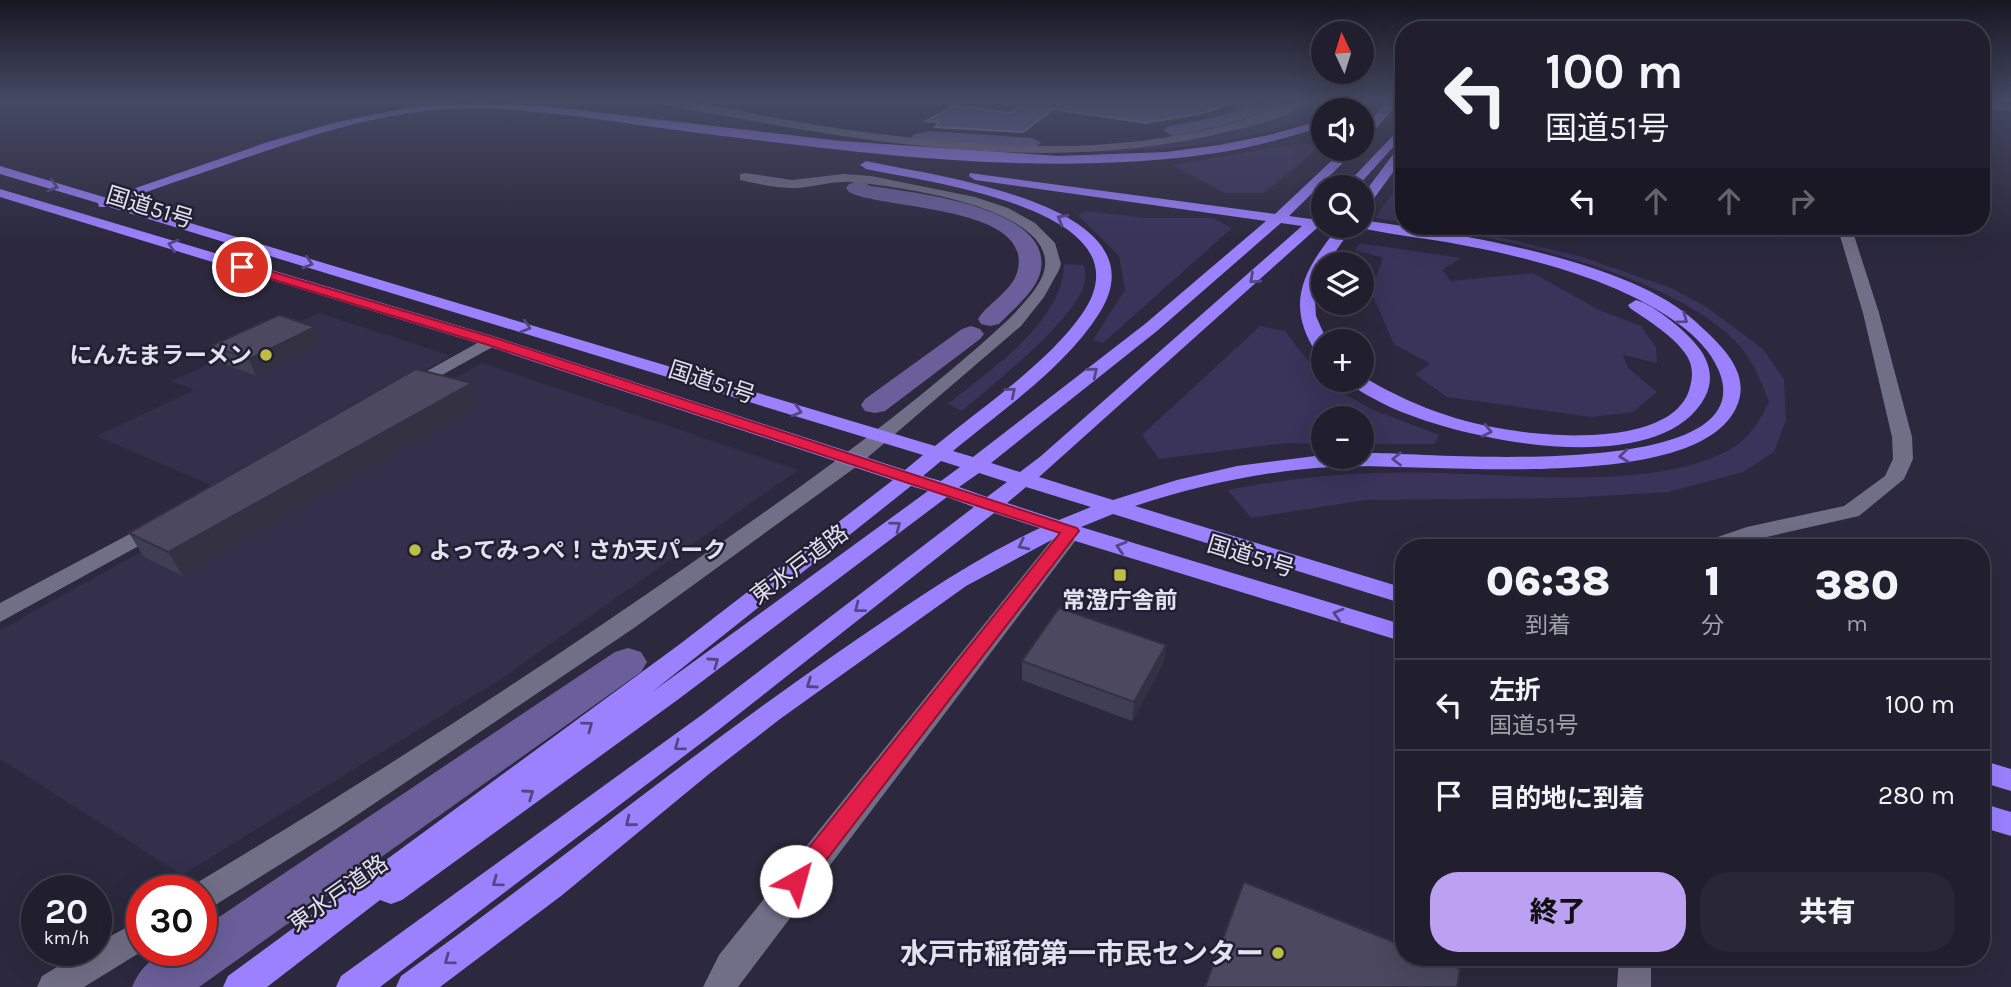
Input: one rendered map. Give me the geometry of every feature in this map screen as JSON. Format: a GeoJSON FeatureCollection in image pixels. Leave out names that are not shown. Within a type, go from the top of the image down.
{"type":"FeatureCollection","features":[{"type":"Feature","properties":{"kind":"highway"},"geometry":{"type":"LineString","coordinates":[[83,217],[107,202],[264,147]]}},
{"type":"Feature","properties":{"kind":"highway"},"geometry":{"type":"LineString","coordinates":[[83,217],[125,208],[298,147]]}},
{"type":"Feature","properties":{"kind":"highway"},"geometry":{"type":"LineString","coordinates":[[749,147],[813,156]]}},
{"type":"Feature","properties":{"kind":"highway"},"geometry":{"type":"LineString","coordinates":[[846,147],[884,157],[1311,215]]}},
{"type":"Feature","properties":{"kind":"highway"},"geometry":{"type":"LineString","coordinates":[[847,147],[1033,159],[1124,158],[1221,147]]}},
{"type":"Feature","properties":{"kind":"highway"},"geometry":{"type":"LineString","coordinates":[[1361,175],[1386,147]]}},
{"type":"Feature","properties":{"kind":"highway"},"geometry":{"type":"LineString","coordinates":[[1374,189],[1395,160]]}},
{"type":"Feature","properties":{"kind":"highway","name":"東水戸道路"},"geometry":{"type":"LineString","coordinates":[[251,987],[734,648],[1002,445],[1198,289],[1294,204],[1338,161]]}},
{"type":"Feature","properties":{"kind":"highway"},"geometry":{"type":"LineString","coordinates":[[240,987],[716,630],[959,437],[1076,334],[1097,303],[1105,279],[1100,256],[1077,228],[1034,205],[1003,195],[860,163],[930,170],[1311,226]]}},
{"type":"Feature","properties":{"kind":"highway","name":"国道51号"},"geometry":{"type":"LineString","coordinates":[[0,170],[1395,593]]}},
{"type":"Feature","properties":{"kind":"highway","name":"国道51号"},"geometry":{"type":"LineString","coordinates":[[0,193],[490,341],[1071,531],[1395,631]]}},
{"type":"Feature","properties":{"kind":"highway"},"geometry":{"type":"LineString","coordinates":[[1374,226],[1395,230]]}},
{"type":"Feature","properties":{"kind":"highway"},"geometry":{"type":"LineString","coordinates":[[353,987],[712,721],[1048,460],[1311,227]]}},
{"type":"Feature","properties":{"kind":"highway"},"geometry":{"type":"LineString","coordinates":[[1374,235],[1481,252],[1587,283],[1635,304],[1674,331],[1698,361],[1702,379],[1695,403],[1669,424],[1620,439],[1581,441],[1543,440],[1455,424],[1393,401],[1374,390]]}},
{"type":"Feature","properties":{"kind":"highway"},"geometry":{"type":"LineString","coordinates":[[413,987],[564,875],[741,733],[958,581],[1074,521],[1120,503],[1220,475],[1317,462],[1372,459],[1584,460],[1633,455],[1667,449],[1691,440],[1711,428],[1724,415],[1732,389],[1725,362],[1702,333],[1675,313],[1614,283],[1527,253],[1425,235]]}},
{"type":"Feature","properties":{"kind":"highway"},"geometry":{"type":"LineString","coordinates":[[1312,329],[1307,291],[1329,238]]}},
{"type":"Feature","properties":{"kind":"highway"},"geometry":{"type":"LineString","coordinates":[[1990,774],[2011,780]]}},
{"type":"Feature","properties":{"kind":"highway"},"geometry":{"type":"LineString","coordinates":[[1990,818],[2011,824]]}},
{"type":"Feature","properties":{"kind":"street"},"geometry":{"type":"LineString","coordinates":[[960,147],[1032,150],[1112,147]]}},
{"type":"Feature","properties":{"kind":"street"},"geometry":{"type":"LineString","coordinates":[[217,887],[325,821],[614,629],[853,460],[883,437],[1023,313],[1047,279],[1053,264],[1045,239],[1034,227],[1017,216],[959,196],[850,178],[790,184],[745,177]]}},
{"type":"Feature","properties":{"kind":"street"},"geometry":{"type":"LineString","coordinates":[[1733,539],[1852,511],[1894,479],[1903,459],[1902,437],[1871,313],[1847,235]]}},
{"type":"Feature","properties":{"kind":"street"},"geometry":{"type":"LineString","coordinates":[[394,395],[490,341]]}},
{"type":"Feature","properties":{"kind":"street"},"geometry":{"type":"LineString","coordinates":[[0,614],[179,514]]}},
{"type":"Feature","properties":{"kind":"street"},"geometry":{"type":"LineString","coordinates":[[720,987],[731,966],[853,807],[1071,531]]}},
{"type":"Feature","properties":{"kind":"street"},"geometry":{"type":"LineString","coordinates":[[54,987],[126,944]]}},
{"type":"Feature","properties":{"kind":"street"},"geometry":{"type":"LineString","coordinates":[[1634,987],[1635,966]]}},
{"type":"Feature","properties":{"kind":"shaded area"},"geometry":{"type":"Polygon","coordinates":[[[1130,147],[1177,147],[1158,149],[1098,151],[1130,147]]]}},
{"type":"Feature","properties":{"kind":"shaded area"},"geometry":{"type":"Polygon","coordinates":[[[1278,147],[1311,147],[1311,154],[1264,193],[1224,193],[1173,165],[1278,147]]]}},
{"type":"Feature","properties":{"kind":"shaded area"},"geometry":{"type":"Polygon","coordinates":[[[1395,190],[1395,221],[1375,218],[1395,190]]]}},
{"type":"Feature","properties":{"kind":"shaded area"},"geometry":{"type":"Polygon","coordinates":[[[1085,211],[1146,218],[1212,218],[1232,228],[1103,343],[1093,340],[1125,290],[1119,256],[1078,215],[1085,211]]]}},
{"type":"Feature","properties":{"kind":"shaded area"},"geometry":{"type":"Polygon","coordinates":[[[1475,235],[1490,235],[1582,257],[1671,288],[1708,308],[1763,349],[1784,379],[1786,420],[1774,452],[1743,472],[1668,492],[1567,498],[1365,500],[1251,518],[1228,490],[1280,481],[1360,474],[1588,477],[1665,471],[1699,463],[1729,450],[1753,429],[1769,402],[1746,354],[1721,328],[1686,305],[1644,285],[1551,253],[1475,235]]]}},
{"type":"Feature","properties":{"kind":"shaded area"},"geometry":{"type":"Polygon","coordinates":[[[1360,243],[1461,258],[1442,270],[1451,281],[1533,273],[1599,310],[1641,326],[1656,347],[1657,363],[1623,355],[1628,368],[1657,392],[1633,412],[1591,417],[1447,397],[1415,374],[1430,364],[1394,344],[1374,299],[1374,284],[1383,258],[1374,255],[1374,252],[1355,250],[1360,243]]]}},
{"type":"Feature","properties":{"kind":"shaded area"},"geometry":{"type":"Polygon","coordinates":[[[1064,264],[1084,265],[1085,275],[1079,297],[1067,314],[1032,350],[962,411],[948,404],[1003,360],[1038,325],[1051,306],[1060,285],[1064,264]]]}},
{"type":"Feature","properties":{"kind":"shaded area"},"geometry":{"type":"Polygon","coordinates":[[[319,313],[451,356],[213,486],[97,436],[194,390],[172,381],[319,313]]]}},
{"type":"Feature","properties":{"kind":"shaded area"},"geometry":{"type":"Polygon","coordinates":[[[1260,326],[1285,331],[1311,365],[1311,392],[1341,392],[1366,406],[1311,406],[1311,444],[1285,443],[1159,459],[1142,435],[1260,326]]]}},
{"type":"Feature","properties":{"kind":"shaded area","name":"よってみっぺ！さか天パーク"},"geometry":{"type":"Polygon","coordinates":[[[482,363],[798,470],[501,679],[182,875],[0,759],[0,630],[482,363]]]}},
{"type":"Feature","properties":{"kind":"shaded area"},"geometry":{"type":"Polygon","coordinates":[[[1374,410],[1439,435],[1434,444],[1374,444],[1374,410]]]}},
{"type":"Feature","properties":{"kind":"building"},"geometry":{"type":"Polygon","coordinates":[[[279,315],[315,327],[249,359],[211,346],[279,315]]]}},
{"type":"Feature","properties":{"kind":"building"},"geometry":{"type":"Polygon","coordinates":[[[416,369],[472,383],[168,552],[129,533],[416,369]]]}},
{"type":"Feature","properties":{"kind":"building"},"geometry":{"type":"Polygon","coordinates":[[[1059,608],[1166,645],[1134,702],[1022,661],[1059,608]]]}},
{"type":"Feature","properties":{"kind":"building"},"geometry":{"type":"Polygon","coordinates":[[[1244,882],[1395,942],[1395,966],[1453,966],[1460,969],[1457,987],[1205,987],[1244,882]]]}},
{"type":"Feature","properties":{"kind":"waterway"},"geometry":{"type":"LineString","coordinates":[[860,186],[856,188],[964,210],[1015,232],[1029,248],[1030,268],[1018,289],[990,319]]}},
{"type":"Feature","properties":{"kind":"waterway"},"geometry":{"type":"LineString","coordinates":[[875,405],[971,334]]}},
{"type":"Feature","properties":{"kind":"waterway"},"geometry":{"type":"LineString","coordinates":[[157,987],[628,662]]}},
{"type":"Feature","properties":{"kind":"place","name":"にんたまラーメン"},"geometry":{"type":"Point","coordinates":[266,355]}},
{"type":"Feature","properties":{"kind":"place","name":"よってみっぺ！さか天パーク"},"geometry":{"type":"Point","coordinates":[415,550]}},
{"type":"Feature","properties":{"kind":"place","name":"常澄庁舎前"},"geometry":{"type":"Point","coordinates":[1120,575]}},
{"type":"Feature","properties":{"kind":"place","name":"水戸市稲荷第一市民センター"},"geometry":{"type":"Point","coordinates":[1278,953]}},
{"type":"Feature","properties":{"kind":"route"},"geometry":{"type":"LineString","coordinates":[[242,267],[490,341],[1071,531],[796,881]]}}]}
